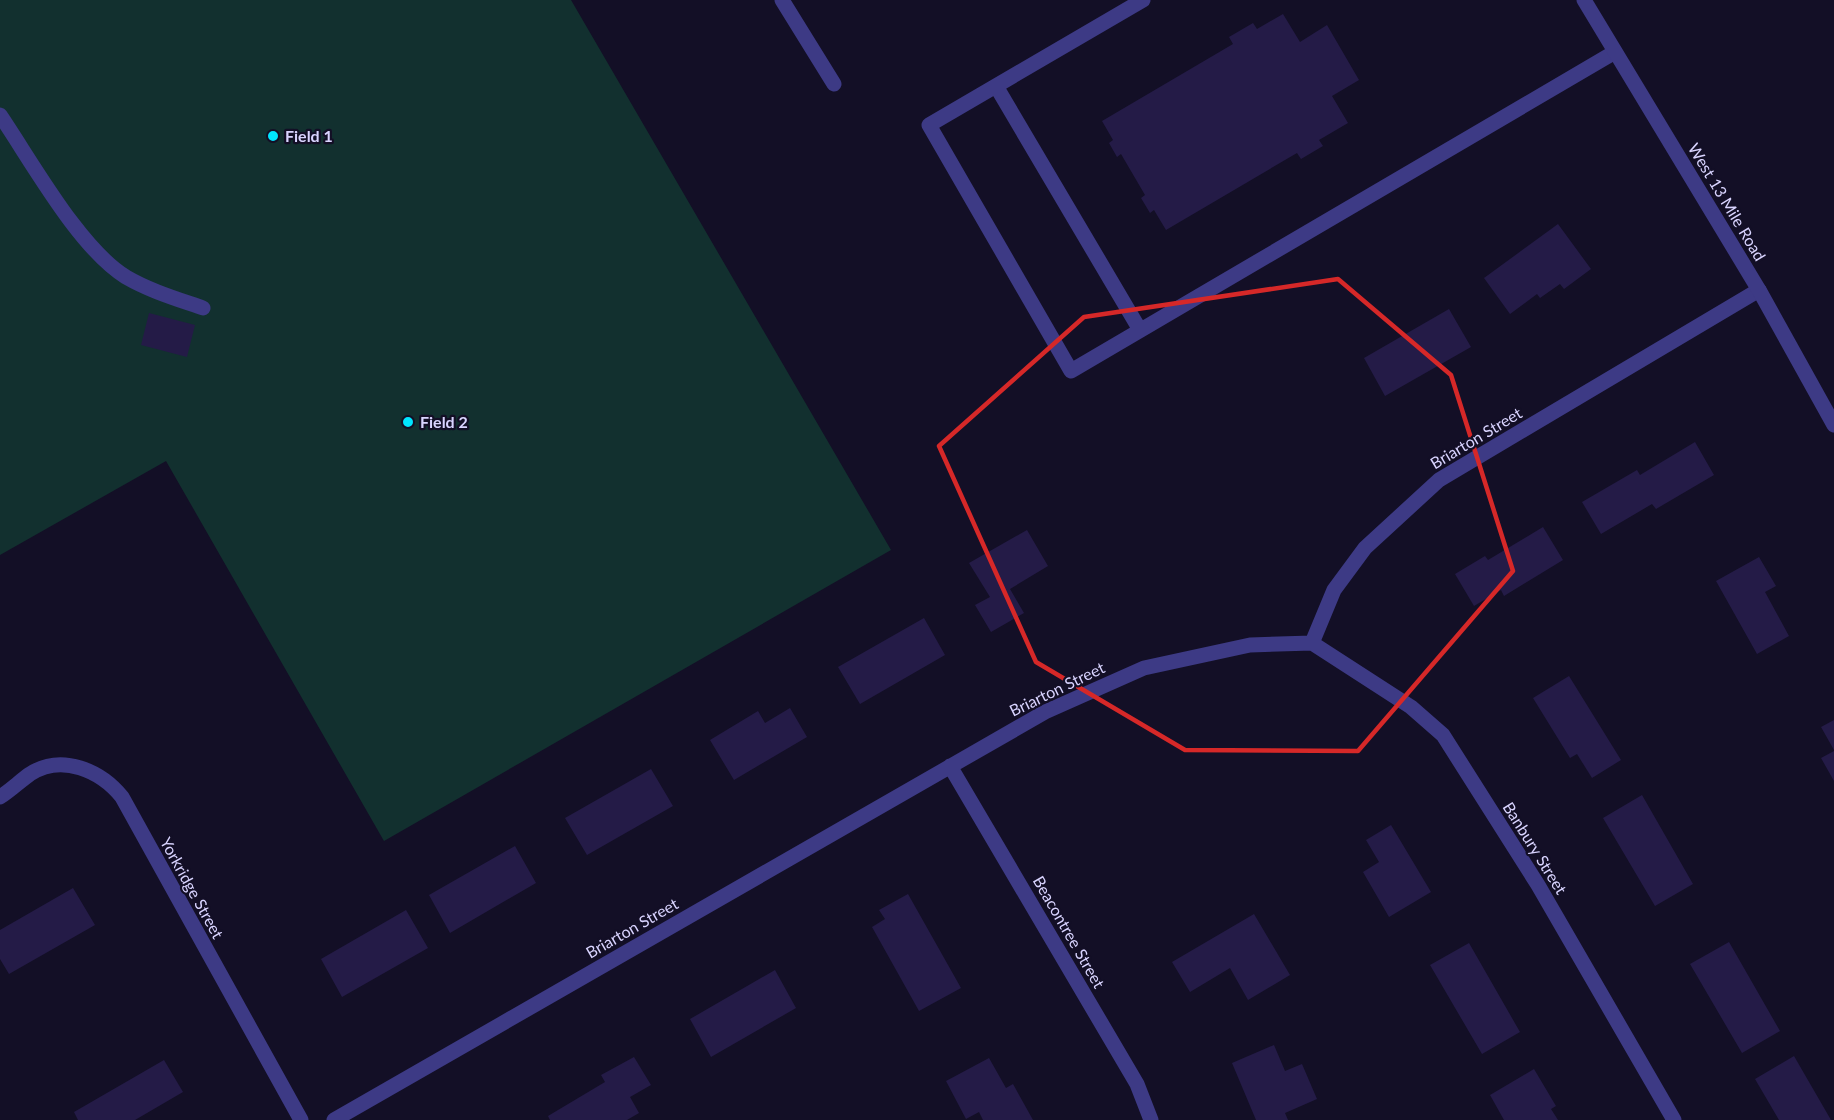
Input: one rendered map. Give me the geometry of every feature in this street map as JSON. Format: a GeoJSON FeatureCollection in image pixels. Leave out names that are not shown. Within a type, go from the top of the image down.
{"type":"FeatureCollection","features":[{"type":"Feature","properties":{"kind":"street"},"geometry":{"type":"LineString","coordinates":[[782,0],[834,84]]}},
{"type":"Feature","properties":{"kind":"street"},"geometry":{"type":"LineString","coordinates":[[1143,0],[929,125],[1071,371],[1615,52]]}},
{"type":"Feature","properties":{"kind":"street","name":"West 13 Mile Road"},"geometry":{"type":"LineString","coordinates":[[1584,0],[1759,290],[1834,425]]}},
{"type":"Feature","properties":{"kind":"street"},"geometry":{"type":"LineString","coordinates":[[996,86],[1140,330]]}},
{"type":"Feature","properties":{"kind":"street"},"geometry":{"type":"LineString","coordinates":[[0,115],[67,217],[96,250],[124,276],[159,293],[202,308]]}},
{"type":"Feature","properties":{"kind":"street","name":"Briarton Street"},"geometry":{"type":"LineString","coordinates":[[334,1120],[1045,712],[1144,668],[1250,645],[1312,643],[1334,590],[1365,549],[1439,480],[1759,290]]}},
{"type":"Feature","properties":{"kind":"street","name":"Banbury Street"},"geometry":{"type":"LineString","coordinates":[[1312,643],[1411,706],[1443,735],[1538,885],[1674,1120]]}},
{"type":"Feature","properties":{"kind":"street","name":"Yorkridge Street"},"geometry":{"type":"LineString","coordinates":[[0,797],[30,774],[45,767],[60,766],[88,770],[112,785],[122,797],[301,1120]]}},
{"type":"Feature","properties":{"kind":"street","name":"Beacontree Street"},"geometry":{"type":"LineString","coordinates":[[950,766],[1137,1084],[1151,1120]]}},
{"type":"Feature","properties":{"kind":"highlighted area"},"geometry":{"type":"Polygon","coordinates":[[[1338,279],[1451,375],[1513,571],[1358,751],[1185,750],[1036,662],[939,446],[1084,317],[1338,279]]]}},
{"type":"Feature","properties":{"kind":"green space"},"geometry":{"type":"Polygon","coordinates":[[[0,0],[571,0],[891,550],[384,841],[166,461],[0,555],[0,0]]]}},
{"type":"Feature","properties":{"kind":"building"},"geometry":{"type":"Polygon","coordinates":[[[1283,14],[1300,42],[1327,25],[1359,80],[1332,96],[1348,123],[1319,140],[1323,146],[1301,159],[1297,153],[1166,230],[1154,210],[1150,213],[1141,198],[1145,195],[1121,154],[1117,157],[1109,143],[1113,140],[1102,121],[1233,44],[1229,37],[1253,23],[1257,29],[1283,14]]]}},
{"type":"Feature","properties":{"kind":"building"},"geometry":{"type":"Polygon","coordinates":[[[1558,224],[1591,269],[1564,289],[1560,284],[1540,298],[1537,294],[1510,314],[1484,278],[1558,224]]]}},
{"type":"Feature","properties":{"kind":"building"},"geometry":{"type":"Polygon","coordinates":[[[1449,309],[1471,347],[1385,396],[1364,358],[1449,309]]]}},
{"type":"Feature","properties":{"kind":"building"},"geometry":{"type":"Polygon","coordinates":[[[149,313],[195,325],[187,357],[141,345],[149,313]]]}},
{"type":"Feature","properties":{"kind":"building"},"geometry":{"type":"Polygon","coordinates":[[[1695,442],[1714,475],[1656,509],[1652,504],[1601,534],[1582,502],[1637,470],[1640,475],[1695,442]]]}},
{"type":"Feature","properties":{"kind":"building"},"geometry":{"type":"Polygon","coordinates":[[[1543,527],[1563,560],[1504,596],[1501,590],[1474,606],[1455,574],[1485,556],[1488,560],[1543,527]]]}},
{"type":"Feature","properties":{"kind":"building"},"geometry":{"type":"Polygon","coordinates":[[[1027,530],[1048,566],[1010,589],[1024,613],[991,632],[975,605],[990,597],[969,563],[1027,530]]]}},
{"type":"Feature","properties":{"kind":"building"},"geometry":{"type":"Polygon","coordinates":[[[1759,557],[1776,586],[1765,592],[1789,636],[1757,654],[1716,581],[1759,557]]]}},
{"type":"Feature","properties":{"kind":"building"},"geometry":{"type":"Polygon","coordinates":[[[924,618],[945,655],[860,704],[838,667],[924,618]]]}},
{"type":"Feature","properties":{"kind":"building"},"geometry":{"type":"Polygon","coordinates":[[[1569,676],[1621,760],[1592,778],[1577,754],[1570,758],[1533,698],[1569,676]]]}},
{"type":"Feature","properties":{"kind":"building"},"geometry":{"type":"Polygon","coordinates":[[[790,708],[807,737],[734,780],[710,740],[758,711],[765,723],[790,708]]]}},
{"type":"Feature","properties":{"kind":"building"},"geometry":{"type":"Polygon","coordinates":[[[1834,720],[1834,750],[1821,727],[1834,720]]]}},
{"type":"Feature","properties":{"kind":"building"},"geometry":{"type":"Polygon","coordinates":[[[1834,751],[1834,781],[1821,758],[1834,751]]]}},
{"type":"Feature","properties":{"kind":"building"},"geometry":{"type":"Polygon","coordinates":[[[651,769],[673,806],[587,855],[565,818],[651,769]]]}},
{"type":"Feature","properties":{"kind":"building"},"geometry":{"type":"Polygon","coordinates":[[[1642,795],[1693,884],[1655,906],[1603,818],[1642,795]]]}},
{"type":"Feature","properties":{"kind":"building"},"geometry":{"type":"Polygon","coordinates":[[[1391,825],[1431,892],[1389,917],[1363,872],[1379,862],[1366,840],[1391,825]]]}},
{"type":"Feature","properties":{"kind":"building"},"geometry":{"type":"Polygon","coordinates":[[[515,846],[536,883],[450,933],[429,895],[515,846]]]}},
{"type":"Feature","properties":{"kind":"building"},"geometry":{"type":"Polygon","coordinates":[[[73,888],[95,925],[9,974],[0,959],[0,930],[73,888]]]}},
{"type":"Feature","properties":{"kind":"building"},"geometry":{"type":"Polygon","coordinates":[[[908,894],[961,988],[919,1011],[872,927],[885,919],[879,910],[908,894]]]}},
{"type":"Feature","properties":{"kind":"building"},"geometry":{"type":"Polygon","coordinates":[[[406,910],[428,948],[342,997],[321,959],[406,910]]]}},
{"type":"Feature","properties":{"kind":"building"},"geometry":{"type":"Polygon","coordinates":[[[1254,914],[1290,975],[1248,1000],[1230,968],[1190,992],[1172,962],[1254,914]]]}},
{"type":"Feature","properties":{"kind":"building"},"geometry":{"type":"Polygon","coordinates":[[[1729,942],[1780,1031],[1742,1053],[1690,964],[1729,942]]]}},
{"type":"Feature","properties":{"kind":"building"},"geometry":{"type":"Polygon","coordinates":[[[1469,943],[1520,1032],[1482,1054],[1430,965],[1469,943]]]}},
{"type":"Feature","properties":{"kind":"building"},"geometry":{"type":"Polygon","coordinates":[[[775,970],[796,1008],[711,1057],[690,1019],[775,970]]]}},
{"type":"Feature","properties":{"kind":"building"},"geometry":{"type":"Polygon","coordinates":[[[1274,1045],[1285,1071],[1302,1064],[1317,1099],[1285,1113],[1288,1120],[1256,1120],[1232,1063],[1274,1045]]]}},
{"type":"Feature","properties":{"kind":"building"},"geometry":{"type":"Polygon","coordinates":[[[1794,1056],[1831,1120],[1779,1120],[1755,1079],[1794,1056]]]}},
{"type":"Feature","properties":{"kind":"building"},"geometry":{"type":"Polygon","coordinates":[[[634,1057],[651,1085],[630,1097],[639,1113],[627,1120],[550,1120],[548,1116],[605,1082],[601,1075],[634,1057]]]}},
{"type":"Feature","properties":{"kind":"building"},"geometry":{"type":"Polygon","coordinates":[[[989,1058],[1006,1088],[1013,1084],[1033,1120],[983,1120],[979,1112],[966,1119],[946,1081],[989,1058]]]}},
{"type":"Feature","properties":{"kind":"building"},"geometry":{"type":"Polygon","coordinates":[[[164,1060],[183,1092],[135,1120],[78,1120],[74,1112],[164,1060]]]}},
{"type":"Feature","properties":{"kind":"building"},"geometry":{"type":"Polygon","coordinates":[[[1534,1069],[1556,1106],[1551,1109],[1558,1120],[1504,1120],[1490,1095],[1534,1069]]]}},
{"type":"Feature","properties":{"kind":"place","name":"Field 1"},"geometry":{"type":"Point","coordinates":[273,136]}},
{"type":"Feature","properties":{"kind":"place","name":"Field 2"},"geometry":{"type":"Point","coordinates":[408,422]}}]}
